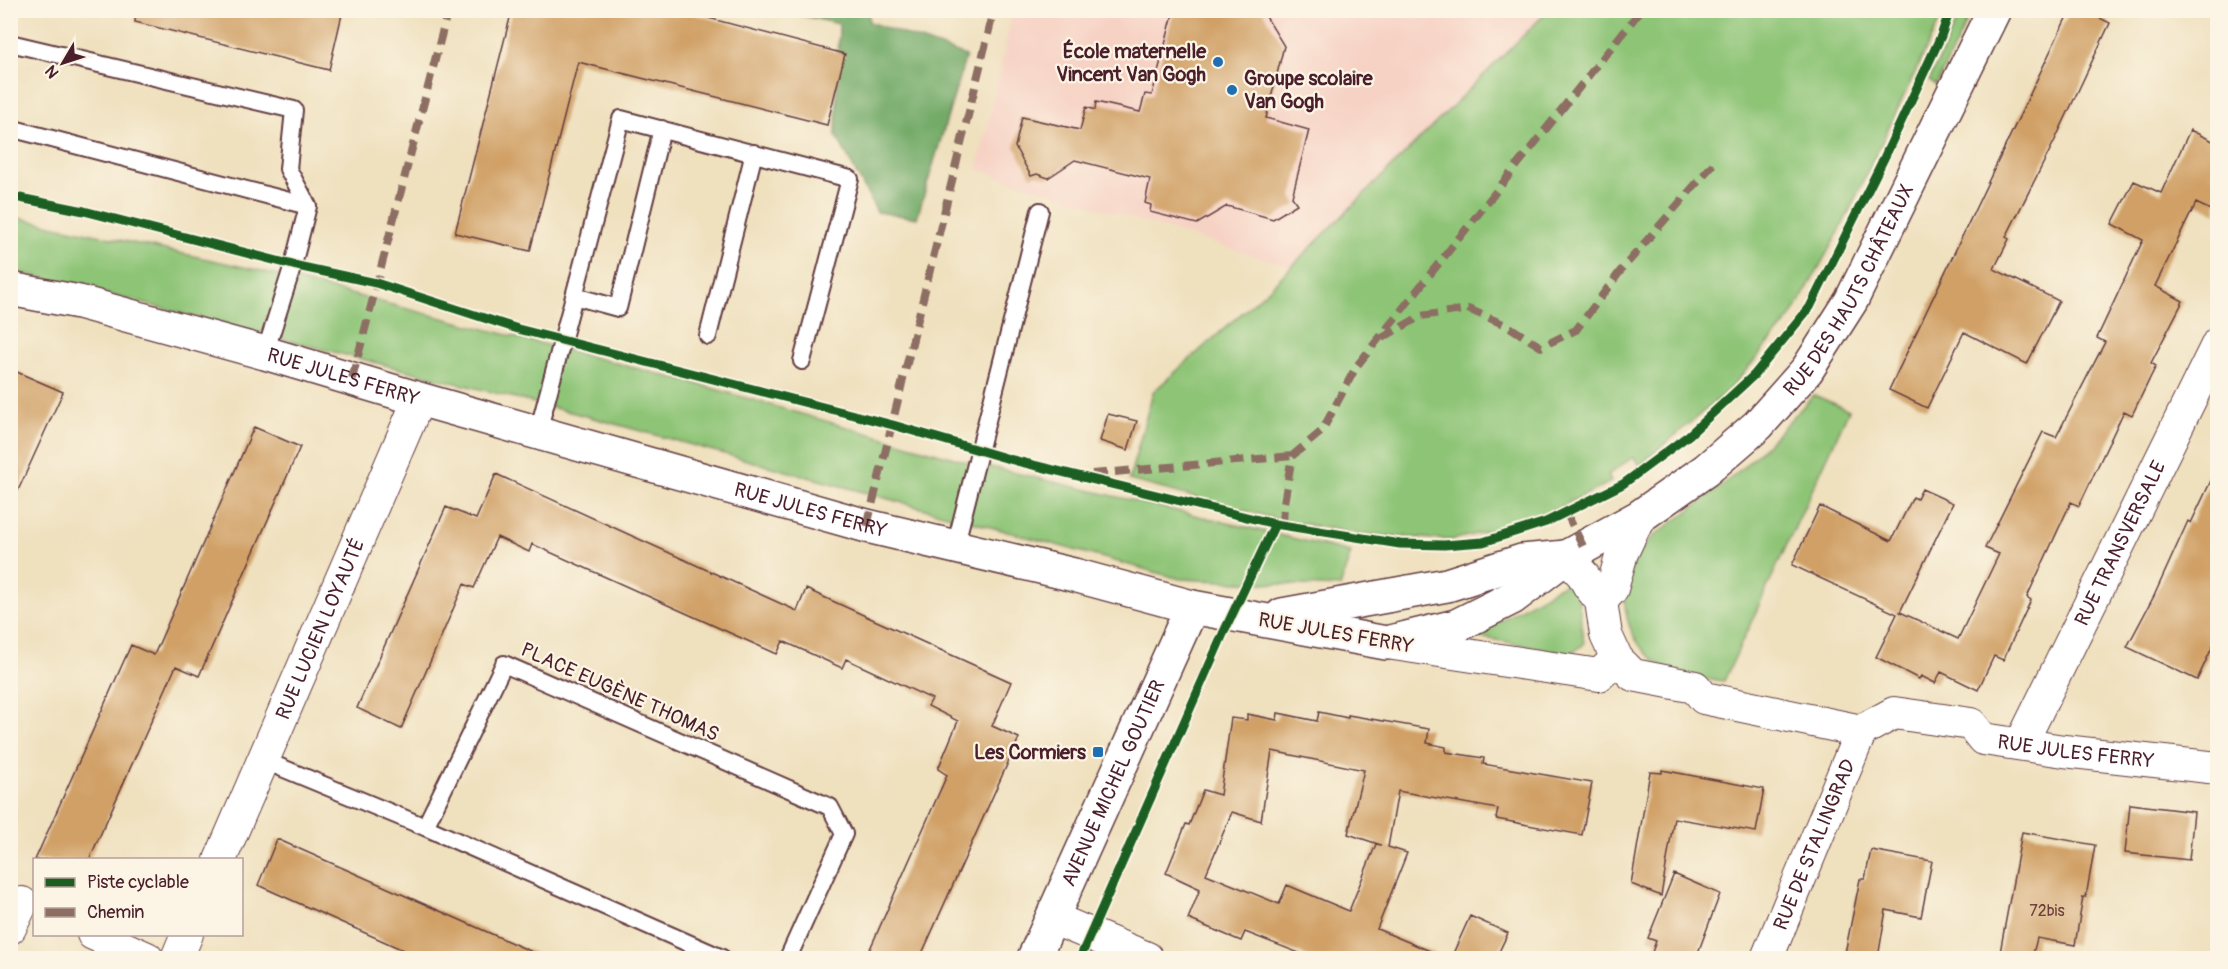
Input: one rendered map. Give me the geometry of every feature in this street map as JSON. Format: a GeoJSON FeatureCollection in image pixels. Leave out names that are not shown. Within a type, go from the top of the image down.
{"type":"FeatureCollection","features":[{"type":"Feature","properties":{"kind":"street","name":"RUE DES HAUTS CHÂTEAUX"},"geometry":{"type":"LineString","coordinates":[[1386,643],[1456,626],[1512,598],[1566,557],[1639,517],[1706,470],[1758,425],[1807,370],[1851,301],[1994,10]]}},
{"type":"Feature","properties":{"kind":"street","name":"RUE JULES FERRY"},"geometry":{"type":"LineString","coordinates":[[10,289],[79,302],[265,353],[867,526],[1074,575],[1192,607],[1386,643],[1599,675],[1625,667]]}},
{"type":"Feature","properties":{"kind":"street","name":"RUE TRANSVERSALE"},"geometry":{"type":"LineString","coordinates":[[2021,744],[2217,343]]}},
{"type":"Feature","properties":{"kind":"street","name":"RUE LUCIEN LOYAUTÉ"},"geometry":{"type":"LineString","coordinates":[[221,858],[419,399]]}},
{"type":"Feature","properties":{"kind":"street","name":"RUE DES HAUTS CHÂTEAUX"},"geometry":{"type":"LineString","coordinates":[[1601,601],[1612,589],[1622,553],[1639,517]]}},
{"type":"Feature","properties":{"kind":"street","name":"RUE DES HAUTS CHÂTEAUX"},"geometry":{"type":"LineString","coordinates":[[1256,619],[1447,585],[1522,561],[1566,557]]}},
{"type":"Feature","properties":{"kind":"street"},"geometry":{"type":"LineString","coordinates":[[1566,557],[1583,575],[1601,601],[1606,634],[1625,667],[1695,687],[1704,698],[1861,731]]}},
{"type":"Feature","properties":{"kind":"street","name":"AVENUE MICHEL GOUTIER"},"geometry":{"type":"LineString","coordinates":[[1034,958],[1192,607]]}},
{"type":"Feature","properties":{"kind":"street","name":"RUE JULES FERRY"},"geometry":{"type":"LineString","coordinates":[[1861,731],[1894,713],[1971,723],[1983,739],[2064,751],[2217,768]]}},
{"type":"Feature","properties":{"kind":"street","name":"RUE DE STALINGRAD"},"geometry":{"type":"LineString","coordinates":[[1767,958],[1861,731]]}},
{"type":"Feature","properties":{"kind":"street"},"geometry":{"type":"LineString","coordinates":[[1052,918],[1147,958]]}},
{"type":"Feature","properties":{"kind":"street"},"geometry":{"type":"LineString","coordinates":[[98,936],[147,958]]}},
{"type":"Feature","properties":{"kind":"street"},"geometry":{"type":"LineString","coordinates":[[177,958],[186,936]]}},
{"type":"Feature","properties":{"kind":"lane"},"geometry":{"type":"LineString","coordinates":[[10,42],[294,110],[288,170],[308,206],[293,265],[265,353]]}},
{"type":"Feature","properties":{"kind":"lane"},"geometry":{"type":"LineString","coordinates":[[538,432],[621,119],[850,179],[801,362]]}},
{"type":"Feature","properties":{"kind":"lane"},"geometry":{"type":"LineString","coordinates":[[10,128],[308,206]]}},
{"type":"Feature","properties":{"kind":"lane"},"geometry":{"type":"LineString","coordinates":[[574,296],[618,308],[662,129]]}},
{"type":"Feature","properties":{"kind":"lane"},"geometry":{"type":"LineString","coordinates":[[708,336],[754,153]]}},
{"type":"Feature","properties":{"kind":"lane"},"geometry":{"type":"LineString","coordinates":[[955,547],[1041,211]]}},
{"type":"Feature","properties":{"kind":"lane","name":"PLACE EUGÈNE THOMAS"},"geometry":{"type":"LineString","coordinates":[[425,827],[504,664],[830,807],[844,834],[788,958]]}},
{"type":"Feature","properties":{"kind":"lane"},"geometry":{"type":"LineString","coordinates":[[263,760],[425,827],[722,958]]}},
{"type":"Feature","properties":{"kind":"shaded area","name":"Groupe scolaire Van Gogh"},"geometry":{"type":"Polygon","coordinates":[[[1013,11],[1548,11],[1291,267],[977,170],[1013,11]]]}},
{"type":"Feature","properties":{"kind":"green space"},"geometry":{"type":"Polygon","coordinates":[[[782,11],[869,11],[869,22],[966,56],[917,218],[877,212],[836,135],[839,24],[782,11]]]}},
{"type":"Feature","properties":{"kind":"green space"},"geometry":{"type":"Polygon","coordinates":[[[1548,11],[1941,11],[1938,24],[1840,230],[1791,317],[1731,388],[1640,465],[1633,457],[1608,475],[1611,482],[1534,520],[1451,540],[1359,534],[1277,519],[1129,480],[1153,392],[1269,289],[1548,11]]]}},
{"type":"Feature","properties":{"kind":"green space"},"geometry":{"type":"Polygon","coordinates":[[[1961,11],[1972,11],[1936,85],[1929,81],[1961,11]]]}},
{"type":"Feature","properties":{"kind":"green space"},"geometry":{"type":"Polygon","coordinates":[[[10,216],[262,271],[708,387],[961,460],[1351,552],[1340,587],[1180,579],[586,416],[11,270],[10,216]]]}},
{"type":"Feature","properties":{"kind":"green space"},"geometry":{"type":"Polygon","coordinates":[[[1814,395],[1849,410],[1724,681],[1689,677],[1670,671],[1642,648],[1627,618],[1626,584],[1632,567],[1649,541],[1738,472],[1814,395]]]}},
{"type":"Feature","properties":{"kind":"green space"},"geometry":{"type":"Polygon","coordinates":[[[1565,583],[1577,589],[1584,644],[1571,654],[1480,637],[1479,633],[1565,583]]]}},
{"type":"Feature","properties":{"kind":"building"},"geometry":{"type":"Polygon","coordinates":[[[136,10],[343,10],[329,70],[135,22],[136,10]]]}},
{"type":"Feature","properties":{"kind":"building"},"geometry":{"type":"Polygon","coordinates":[[[512,10],[678,10],[845,54],[827,125],[578,62],[530,251],[455,233],[512,10]]]}},
{"type":"Feature","properties":{"kind":"building"},"geometry":{"type":"Polygon","coordinates":[[[1174,10],[1262,10],[1284,46],[1266,118],[1309,130],[1292,197],[1297,204],[1273,219],[1227,206],[1197,224],[1150,212],[1151,205],[1145,203],[1150,179],[1075,160],[1048,178],[1037,174],[1031,176],[1015,147],[1022,117],[1080,130],[1086,107],[1095,110],[1096,102],[1140,112],[1145,94],[1152,95],[1174,10]]]}},
{"type":"Feature","properties":{"kind":"building"},"geometry":{"type":"Polygon","coordinates":[[[2070,10],[2084,10],[2110,23],[2006,237],[2009,239],[1994,269],[2059,301],[2027,364],[1964,332],[1927,408],[1889,390],[2070,10]]]}},
{"type":"Feature","properties":{"kind":"building"},"geometry":{"type":"Polygon","coordinates":[[[2190,130],[2217,143],[2217,213],[2196,203],[2155,286],[2183,301],[2151,363],[2156,366],[2132,415],[2124,411],[2079,506],[2071,502],[2027,597],[2031,600],[2003,660],[1994,656],[1978,690],[1941,672],[1935,683],[1921,676],[1919,679],[1876,657],[1897,614],[1792,565],[1820,506],[1891,541],[1913,497],[1917,499],[1922,489],[1953,503],[1900,612],[1958,639],[1999,554],[1985,548],[2043,432],[2056,437],[2105,342],[2097,338],[2143,240],[2112,224],[2134,181],[2161,193],[2190,130]]]}},
{"type":"Feature","properties":{"kind":"building"},"geometry":{"type":"Polygon","coordinates":[[[10,369],[63,392],[10,508],[10,369]]]}},
{"type":"Feature","properties":{"kind":"building"},"geometry":{"type":"Polygon","coordinates":[[[1108,414],[1137,421],[1128,450],[1100,441],[1108,414]]]}},
{"type":"Feature","properties":{"kind":"building"},"geometry":{"type":"Polygon","coordinates":[[[254,427],[300,447],[199,676],[176,666],[90,858],[36,858],[131,645],[154,655],[254,427]]]}},
{"type":"Feature","properties":{"kind":"building"},"geometry":{"type":"Polygon","coordinates":[[[2217,468],[2217,637],[2197,680],[2127,647],[2154,596],[2188,521],[2191,523],[2217,468]]]}},
{"type":"Feature","properties":{"kind":"building"},"geometry":{"type":"Polygon","coordinates":[[[496,474],[797,611],[806,589],[1011,682],[992,726],[1019,738],[920,958],[866,958],[947,775],[938,769],[958,721],[928,706],[932,699],[846,659],[842,668],[783,641],[777,654],[532,544],[529,552],[497,537],[474,588],[464,584],[401,729],[357,708],[446,507],[476,519],[496,474]]]}},
{"type":"Feature","properties":{"kind":"building"},"geometry":{"type":"Polygon","coordinates":[[[1319,712],[1429,729],[1427,743],[1446,747],[1446,752],[1484,758],[1483,764],[1592,783],[1582,835],[1496,819],[1498,809],[1398,791],[1388,847],[1407,853],[1377,929],[1447,958],[1312,958],[1245,932],[1241,941],[1188,919],[1200,889],[1166,873],[1203,790],[1220,795],[1231,718],[1247,720],[1247,714],[1277,720],[1278,713],[1317,721],[1319,712]],[[1272,751],[1261,821],[1232,812],[1206,874],[1279,904],[1287,885],[1349,911],[1376,844],[1381,845],[1348,834],[1364,770],[1272,751]]]}},
{"type":"Feature","properties":{"kind":"building"},"geometry":{"type":"Polygon","coordinates":[[[1662,770],[1764,789],[1756,832],[1674,818],[1661,896],[1631,884],[1650,772],[1662,773],[1662,770]]]}},
{"type":"Feature","properties":{"kind":"building"},"geometry":{"type":"Polygon","coordinates":[[[2130,804],[2194,812],[2189,860],[2125,853],[2130,804]]]}},
{"type":"Feature","properties":{"kind":"building"},"geometry":{"type":"Polygon","coordinates":[[[2022,832],[2095,845],[2086,897],[2083,897],[2075,945],[2037,938],[2032,958],[1999,958],[2022,832]]]}},
{"type":"Feature","properties":{"kind":"building"},"geometry":{"type":"Polygon","coordinates":[[[277,839],[546,958],[421,958],[258,885],[277,839]]]}},
{"type":"Feature","properties":{"kind":"building"},"geometry":{"type":"Polygon","coordinates":[[[1871,850],[1932,861],[1921,917],[1886,910],[1878,958],[1844,958],[1860,879],[1865,879],[1871,850]]]}},
{"type":"Feature","properties":{"kind":"building"},"geometry":{"type":"Polygon","coordinates":[[[1674,874],[1720,894],[1696,958],[1650,958],[1656,941],[1648,938],[1674,874]]]}},
{"type":"Feature","properties":{"kind":"building"},"geometry":{"type":"Polygon","coordinates":[[[1470,916],[1508,933],[1496,958],[1451,958],[1470,916]]]}},
{"type":"Feature","properties":{"kind":"marked path"},"geometry":{"type":"LineString","coordinates":[[352,379],[448,10]]}},
{"type":"Feature","properties":{"kind":"marked path"},"geometry":{"type":"LineString","coordinates":[[867,526],[994,10]]}},
{"type":"Feature","properties":{"kind":"marked path"},"geometry":{"type":"LineString","coordinates":[[1283,525],[1284,503],[1292,456],[1322,431],[1356,367],[1641,10]]}},
{"type":"Feature","properties":{"kind":"marked path"},"geometry":{"type":"LineString","coordinates":[[1382,338],[1421,316],[1468,309],[1508,326],[1541,347],[1576,330],[1622,269],[1714,163]]}},
{"type":"Feature","properties":{"kind":"marked path"},"geometry":{"type":"LineString","coordinates":[[1092,474],[1292,456]]}},
{"type":"Feature","properties":{"kind":"marked path"},"geometry":{"type":"LineString","coordinates":[[1566,512],[1584,548]]}},
{"type":"Feature","properties":{"kind":"cycle path"},"geometry":{"type":"LineString","coordinates":[[10,196],[84,211],[293,265],[376,283],[518,329],[893,425],[1009,459],[1275,524],[1400,544],[1444,545],[1483,542],[1546,522],[1623,484],[1689,435],[1754,375],[1810,307],[1885,156],[1941,36],[1950,10]]}},
{"type":"Feature","properties":{"kind":"cycle path"},"geometry":{"type":"LineString","coordinates":[[1080,958],[1223,634],[1275,524]]}},
{"type":"Feature","properties":{"kind":"place","name":"École maternelle Vincent Van Gogh"},"geometry":{"type":"Point","coordinates":[1218,62]}},
{"type":"Feature","properties":{"kind":"place","name":"Groupe scolaire Van Gogh"},"geometry":{"type":"Point","coordinates":[1232,90]}},
{"type":"Feature","properties":{"kind":"place","name":"Les Cormiers"},"geometry":{"type":"Point","coordinates":[1098,752]}}]}
